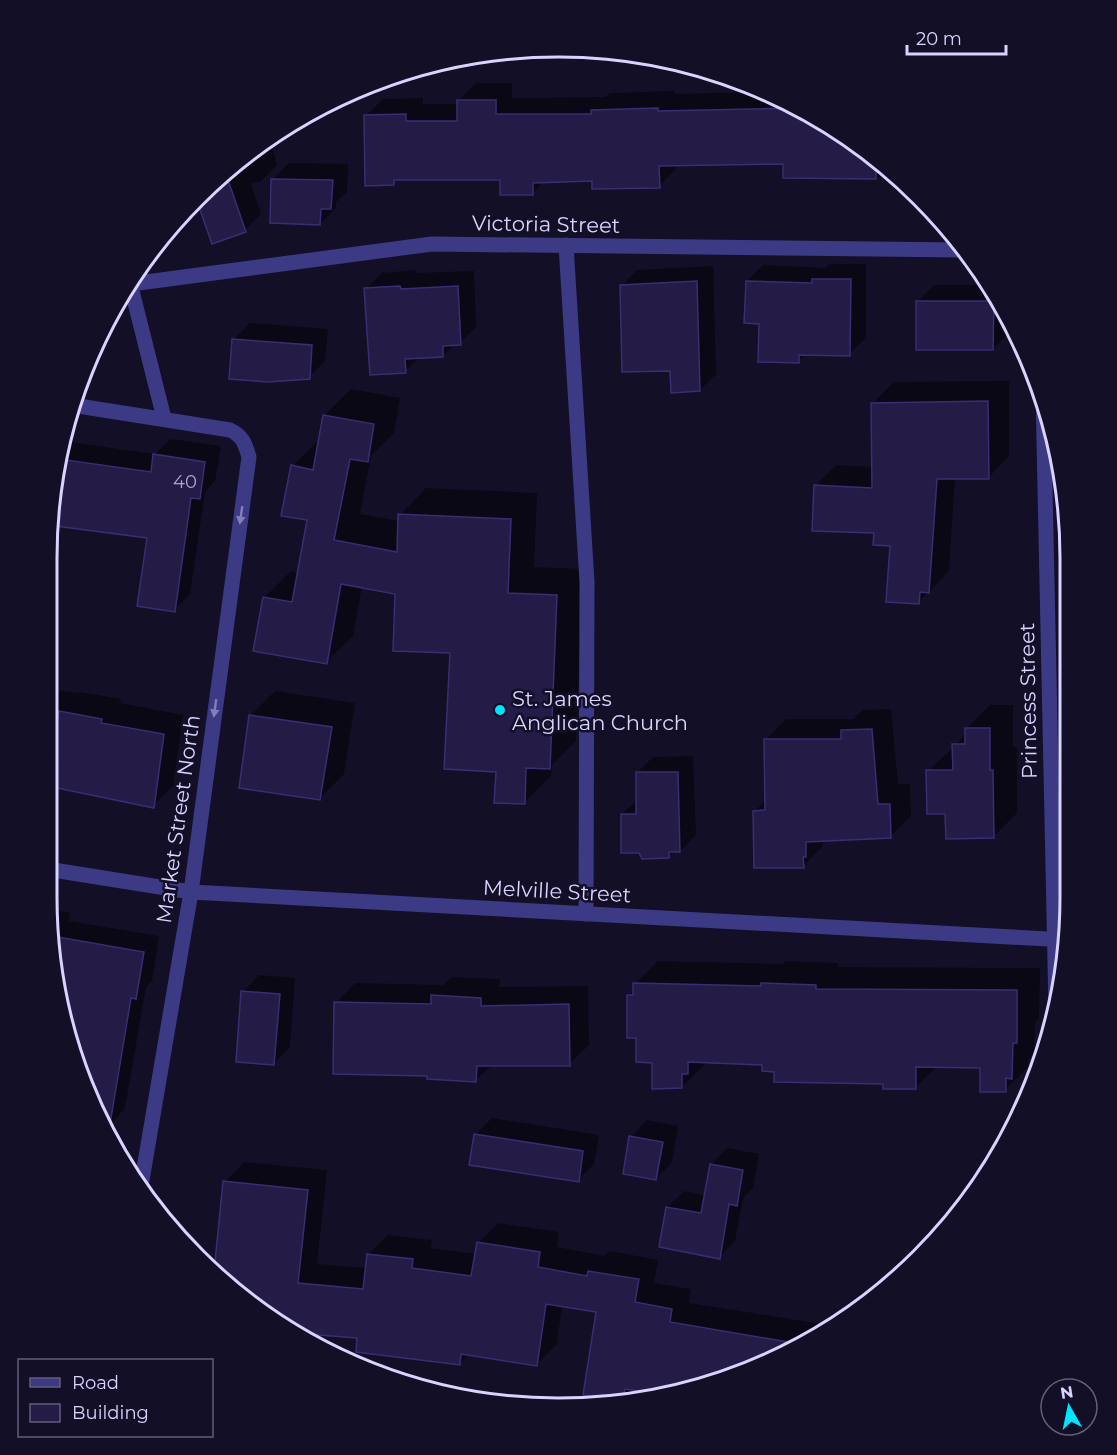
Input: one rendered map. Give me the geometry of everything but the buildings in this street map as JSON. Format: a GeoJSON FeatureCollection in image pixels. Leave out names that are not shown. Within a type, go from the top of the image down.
{"type":"FeatureCollection","features":[{"type":"Feature","properties":{"kind":"street","name":"Victoria Street"},"geometry":{"type":"LineString","coordinates":[[141,282],[432,244],[953,250]]}},
{"type":"Feature","properties":{"kind":"street"},"geometry":{"type":"LineString","coordinates":[[566,245],[587,582],[586,914]]}},
{"type":"Feature","properties":{"kind":"street"},"geometry":{"type":"LineString","coordinates":[[81,406],[164,418],[133,294]]}},
{"type":"Feature","properties":{"kind":"street","name":"Market Street North"},"geometry":{"type":"LineString","coordinates":[[143,1176],[191,892],[249,457],[244,441],[230,430],[164,418]]}},
{"type":"Feature","properties":{"kind":"street","name":"Princess Street"},"geometry":{"type":"LineString","coordinates":[[1044,435],[1059,918]]}},
{"type":"Feature","properties":{"kind":"street","name":"Melville Street"},"geometry":{"type":"LineString","coordinates":[[57,871],[191,892],[1058,940]]}},
{"type":"Feature","properties":{"kind":"place","name":"St. James Anglican Church"},"geometry":{"type":"Point","coordinates":[500,710]}}]}
